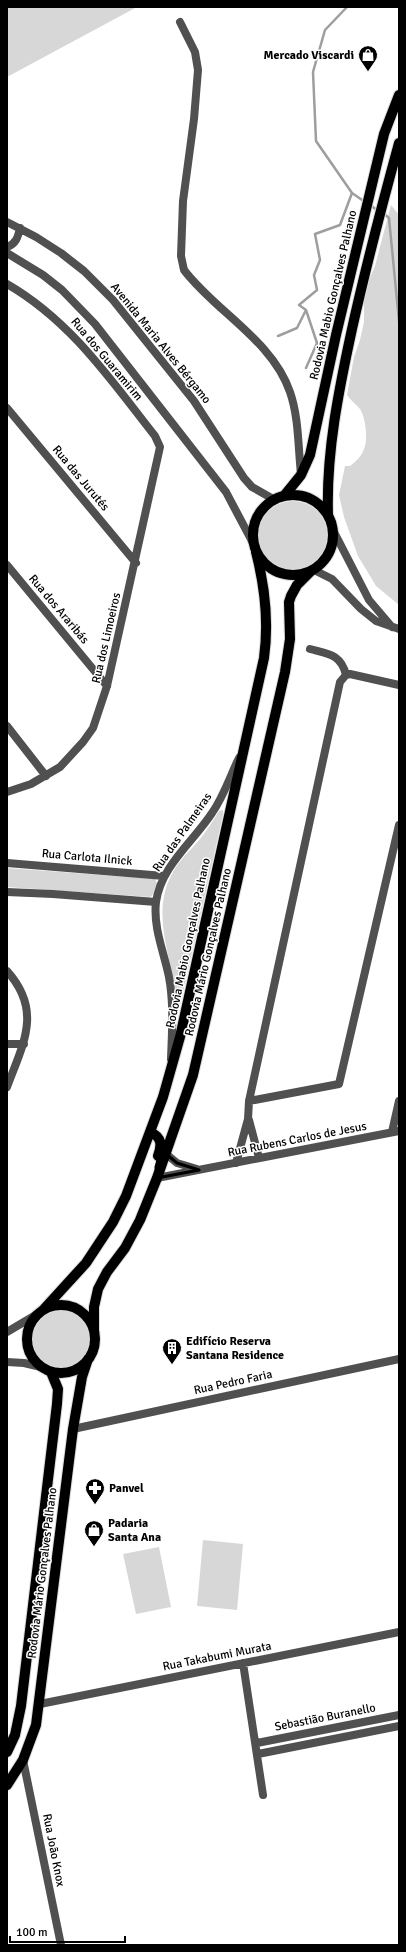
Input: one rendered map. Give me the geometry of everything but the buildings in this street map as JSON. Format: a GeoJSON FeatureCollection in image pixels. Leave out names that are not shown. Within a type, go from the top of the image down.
{"type":"FeatureCollection","features":[{"type":"Feature","properties":{"kind":"main road","name":"Rodovia Mabio Gonçalves Palhano"},"geometry":{"type":"LineString","coordinates":[[284,496],[301,475],[313,446],[338,328],[384,134],[399,95]]}},
{"type":"Feature","properties":{"kind":"main road"},"geometry":{"type":"LineString","coordinates":[[328,515],[313,500],[299,496],[284,496],[274,500],[265,506],[257,518],[253,531],[255,549],[270,568],[283,574],[297,575],[312,571],[323,562],[330,550],[333,530],[328,515],[332,441],[341,380],[378,218],[399,143]]}},
{"type":"Feature","properties":{"kind":"main road","name":"Rodovia Mabio Gonçalves Palhano"},"geometry":{"type":"LineString","coordinates":[[41,1311],[77,1274],[103,1240],[126,1196],[170,1075],[188,1001],[264,658],[266,632],[265,594],[255,549]]}},
{"type":"Feature","properties":{"kind":"main road","name":"Rodovia Mário Gonçalves Palhano"},"geometry":{"type":"LineString","coordinates":[[94,1330],[94,1307],[98,1289],[102,1279],[130,1239],[157,1178],[193,1075],[289,652],[289,602],[296,585],[312,571]]}},
{"type":"Feature","properties":{"kind":"main road"},"geometry":{"type":"LineString","coordinates":[[150,1132],[156,1135],[162,1146],[156,1167],[157,1178]]}},
{"type":"Feature","properties":{"kind":"main road"},"geometry":{"type":"LineString","coordinates":[[62,1305],[74,1307],[84,1314],[94,1330],[94,1348],[88,1359],[73,1371],[60,1373],[46,1370],[29,1353],[26,1340],[31,1322],[41,1311],[62,1305]]}},
{"type":"Feature","properties":{"kind":"main road","name":"Rodovia Mário Gonçalves Palhano"},"geometry":{"type":"LineString","coordinates":[[7,1785],[23,1760],[36,1725],[40,1704],[73,1429],[79,1390],[88,1359]]}},
{"type":"Feature","properties":{"kind":"main road","name":"Rodovia Mário Gonçalves Palhano"},"geometry":{"type":"LineString","coordinates":[[7,1752],[15,1735],[22,1706],[57,1404],[58,1389],[46,1370]]}},
{"type":"Feature","properties":{"kind":"street"},"geometry":{"type":"LineString","coordinates":[[180,22],[195,52],[198,70],[194,119],[183,201],[181,256],[184,270],[268,355],[281,372],[290,391],[295,408],[301,475]]}},
{"type":"Feature","properties":{"kind":"street","name":"Avenida Maria Alves Bérgamo"},"geometry":{"type":"LineString","coordinates":[[7,222],[20,228],[61,253],[84,271],[103,290],[194,401],[244,478],[252,487],[274,500]]}},
{"type":"Feature","properties":{"kind":"street"},"geometry":{"type":"LineString","coordinates":[[7,247],[17,240],[20,228]]}},
{"type":"Feature","properties":{"kind":"street"},"geometry":{"type":"LineString","coordinates":[[7,253],[43,275],[62,290],[95,324],[226,492],[255,549]]}},
{"type":"Feature","properties":{"kind":"street","name":"Rua dos Guaramirim"},"geometry":{"type":"LineString","coordinates":[[7,284],[50,313],[76,338],[155,436],[160,445]]}},
{"type":"Feature","properties":{"kind":"street","name":"Rua das Jurutés"},"geometry":{"type":"LineString","coordinates":[[7,408],[136,563]]}},
{"type":"Feature","properties":{"kind":"street","name":"Rua dos Limoeiros"},"geometry":{"type":"LineString","coordinates":[[7,792],[31,784],[46,776],[70,757],[88,736],[96,720],[107,686],[136,563],[160,453],[160,445]]}},
{"type":"Feature","properties":{"kind":"street"},"geometry":{"type":"LineString","coordinates":[[333,530],[369,600],[378,613],[395,628]]}},
{"type":"Feature","properties":{"kind":"street","name":"Rua dos Araribás"},"geometry":{"type":"LineString","coordinates":[[7,565],[107,686]]}},
{"type":"Feature","properties":{"kind":"street"},"geometry":{"type":"LineString","coordinates":[[312,571],[332,579],[368,615],[382,624],[395,628]]}},
{"type":"Feature","properties":{"kind":"street"},"geometry":{"type":"LineString","coordinates":[[310,649],[337,658],[343,666],[346,675]]}},
{"type":"Feature","properties":{"kind":"street"},"geometry":{"type":"LineString","coordinates":[[236,1163],[248,1119],[249,1101],[340,682],[346,675],[354,675],[399,685]]}},
{"type":"Feature","properties":{"kind":"street"},"geometry":{"type":"LineString","coordinates":[[7,726],[46,776]]}},
{"type":"Feature","properties":{"kind":"street","name":"Rua das Palmeiras"},"geometry":{"type":"LineString","coordinates":[[170,1075],[172,1004],[169,976],[158,935],[156,902],[164,876],[214,812],[244,749]]}},
{"type":"Feature","properties":{"kind":"street"},"geometry":{"type":"LineString","coordinates":[[249,1101],[340,1084],[399,826]]}},
{"type":"Feature","properties":{"kind":"street","name":"Rua Carlota Ilnick"},"geometry":{"type":"LineString","coordinates":[[7,863],[164,876]]}},
{"type":"Feature","properties":{"kind":"street"},"geometry":{"type":"LineString","coordinates":[[7,892],[156,902]]}},
{"type":"Feature","properties":{"kind":"street"},"geometry":{"type":"LineString","coordinates":[[7,971],[20,988],[26,1004],[28,1027],[24,1044],[7,1087]]}},
{"type":"Feature","properties":{"kind":"street"},"geometry":{"type":"LineString","coordinates":[[7,1044],[24,1044]]}},
{"type":"Feature","properties":{"kind":"street"},"geometry":{"type":"LineString","coordinates":[[396,1132],[399,1101]]}},
{"type":"Feature","properties":{"kind":"street"},"geometry":{"type":"LineString","coordinates":[[248,1119],[259,1158]]}},
{"type":"Feature","properties":{"kind":"street","name":"Rua Rubens Carlos de Jesus"},"geometry":{"type":"LineString","coordinates":[[157,1178],[396,1132]]}},
{"type":"Feature","properties":{"kind":"street","name":"Rua Rubens Carlos de Jesus"},"geometry":{"type":"LineString","coordinates":[[165,1153],[177,1163],[199,1170]]}},
{"type":"Feature","properties":{"kind":"street"},"geometry":{"type":"LineString","coordinates":[[7,1332],[41,1311]]}},
{"type":"Feature","properties":{"kind":"street","name":"Rua Pedro Faria"},"geometry":{"type":"LineString","coordinates":[[73,1429],[399,1359]]}},
{"type":"Feature","properties":{"kind":"street"},"geometry":{"type":"LineString","coordinates":[[7,1362],[46,1370]]}},
{"type":"Feature","properties":{"kind":"street","name":"Rua Takabumi Murata"},"geometry":{"type":"LineString","coordinates":[[40,1704],[399,1632]]}},
{"type":"Feature","properties":{"kind":"street"},"geometry":{"type":"LineString","coordinates":[[243,1663],[257,1744],[263,1795]]}},
{"type":"Feature","properties":{"kind":"street","name":"Sebastião Buranello"},"geometry":{"type":"LineString","coordinates":[[257,1744],[399,1715]]}},
{"type":"Feature","properties":{"kind":"street"},"geometry":{"type":"LineString","coordinates":[[369,1721],[371,1731]]}},
{"type":"Feature","properties":{"kind":"street","name":"Sebastião Buranello"},"geometry":{"type":"LineString","coordinates":[[258,1754],[399,1726]]}},
{"type":"Feature","properties":{"kind":"street","name":"Rua João Knox"},"geometry":{"type":"LineString","coordinates":[[23,1760],[60,1945]]}},
{"type":"Feature","properties":{"kind":"highlighted area"},"geometry":{"type":"Polygon","coordinates":[[[284,496],[299,496],[313,500],[327,513],[333,530],[333,544],[323,562],[297,585],[291,596],[285,672],[201,1044],[165,1153],[177,1163],[199,1170],[157,1178],[156,1167],[162,1146],[156,1135],[150,1132],[180,1037],[264,658],[266,604],[253,531],[261,511],[271,501],[284,496]]]}},
{"type":"Feature","properties":{"kind":"shaded area"},"geometry":{"type":"Polygon","coordinates":[[[7,7],[137,7],[7,77],[7,7]]]}},
{"type":"Feature","properties":{"kind":"shaded area"},"geometry":{"type":"Polygon","coordinates":[[[391,205],[399,215],[399,605],[376,586],[358,556],[344,517],[339,495],[345,466],[350,466],[358,459],[363,452],[366,440],[366,429],[362,413],[347,395],[354,357],[364,322],[364,301],[368,282],[375,266],[391,205]]]}},
{"type":"Feature","properties":{"kind":"shaded area"},"geometry":{"type":"Polygon","coordinates":[[[293,501],[306,504],[318,511],[325,523],[328,536],[325,549],[318,561],[306,568],[293,571],[280,568],[268,561],[261,549],[258,536],[261,523],[268,511],[280,504],[293,501]]]}},
{"type":"Feature","properties":{"kind":"shaded area"},"geometry":{"type":"Polygon","coordinates":[[[223,810],[179,1010],[177,1008],[163,922],[163,905],[166,889],[173,872],[179,863],[200,839],[219,811],[223,810]]]}},
{"type":"Feature","properties":{"kind":"shaded area"},"geometry":{"type":"Polygon","coordinates":[[[7,868],[155,879],[157,883],[152,896],[150,897],[7,887],[7,868]]]}},
{"type":"Feature","properties":{"kind":"shaded area"},"geometry":{"type":"Polygon","coordinates":[[[61,1310],[72,1312],[85,1323],[88,1328],[90,1339],[88,1350],[77,1363],[72,1366],[61,1368],[50,1366],[37,1355],[34,1350],[32,1339],[34,1328],[45,1315],[50,1312],[61,1310]]]}},
{"type":"Feature","properties":{"kind":"shaded area"},"geometry":{"type":"Polygon","coordinates":[[[203,1540],[243,1544],[237,1610],[197,1606],[203,1540]]]}},
{"type":"Feature","properties":{"kind":"shaded area"},"geometry":{"type":"Polygon","coordinates":[[[159,1547],[171,1607],[136,1614],[123,1554],[159,1547]]]}},
{"type":"Feature","properties":{"kind":"waterway"},"geometry":{"type":"LineString","coordinates":[[347,7],[325,30],[313,72],[316,141],[352,193],[365,202]]}},
{"type":"Feature","properties":{"kind":"waterway"},"geometry":{"type":"LineString","coordinates":[[306,368],[317,343],[306,310],[299,305],[317,290],[314,275],[320,260],[315,234],[340,225],[352,193]]}},
{"type":"Feature","properties":{"kind":"waterway"},"geometry":{"type":"LineString","coordinates":[[369,204],[378,211]]}},
{"type":"Feature","properties":{"kind":"waterway"},"geometry":{"type":"LineString","coordinates":[[383,213],[389,218],[399,321]]}},
{"type":"Feature","properties":{"kind":"waterway"},"geometry":{"type":"LineString","coordinates":[[278,336],[297,328],[306,310]]}},
{"type":"Feature","properties":{"kind":"place","name":"Mercado Viscardi"},"geometry":{"type":"Point","coordinates":[368,72]}},
{"type":"Feature","properties":{"kind":"place","name":"Edifício Reserva Santana Residence"},"geometry":{"type":"Point","coordinates":[172,1365]}},
{"type":"Feature","properties":{"kind":"place","name":"Panvel"},"geometry":{"type":"Point","coordinates":[95,1505]}},
{"type":"Feature","properties":{"kind":"place","name":"Padaria Santa Ana"},"geometry":{"type":"Point","coordinates":[94,1547]}}]}
